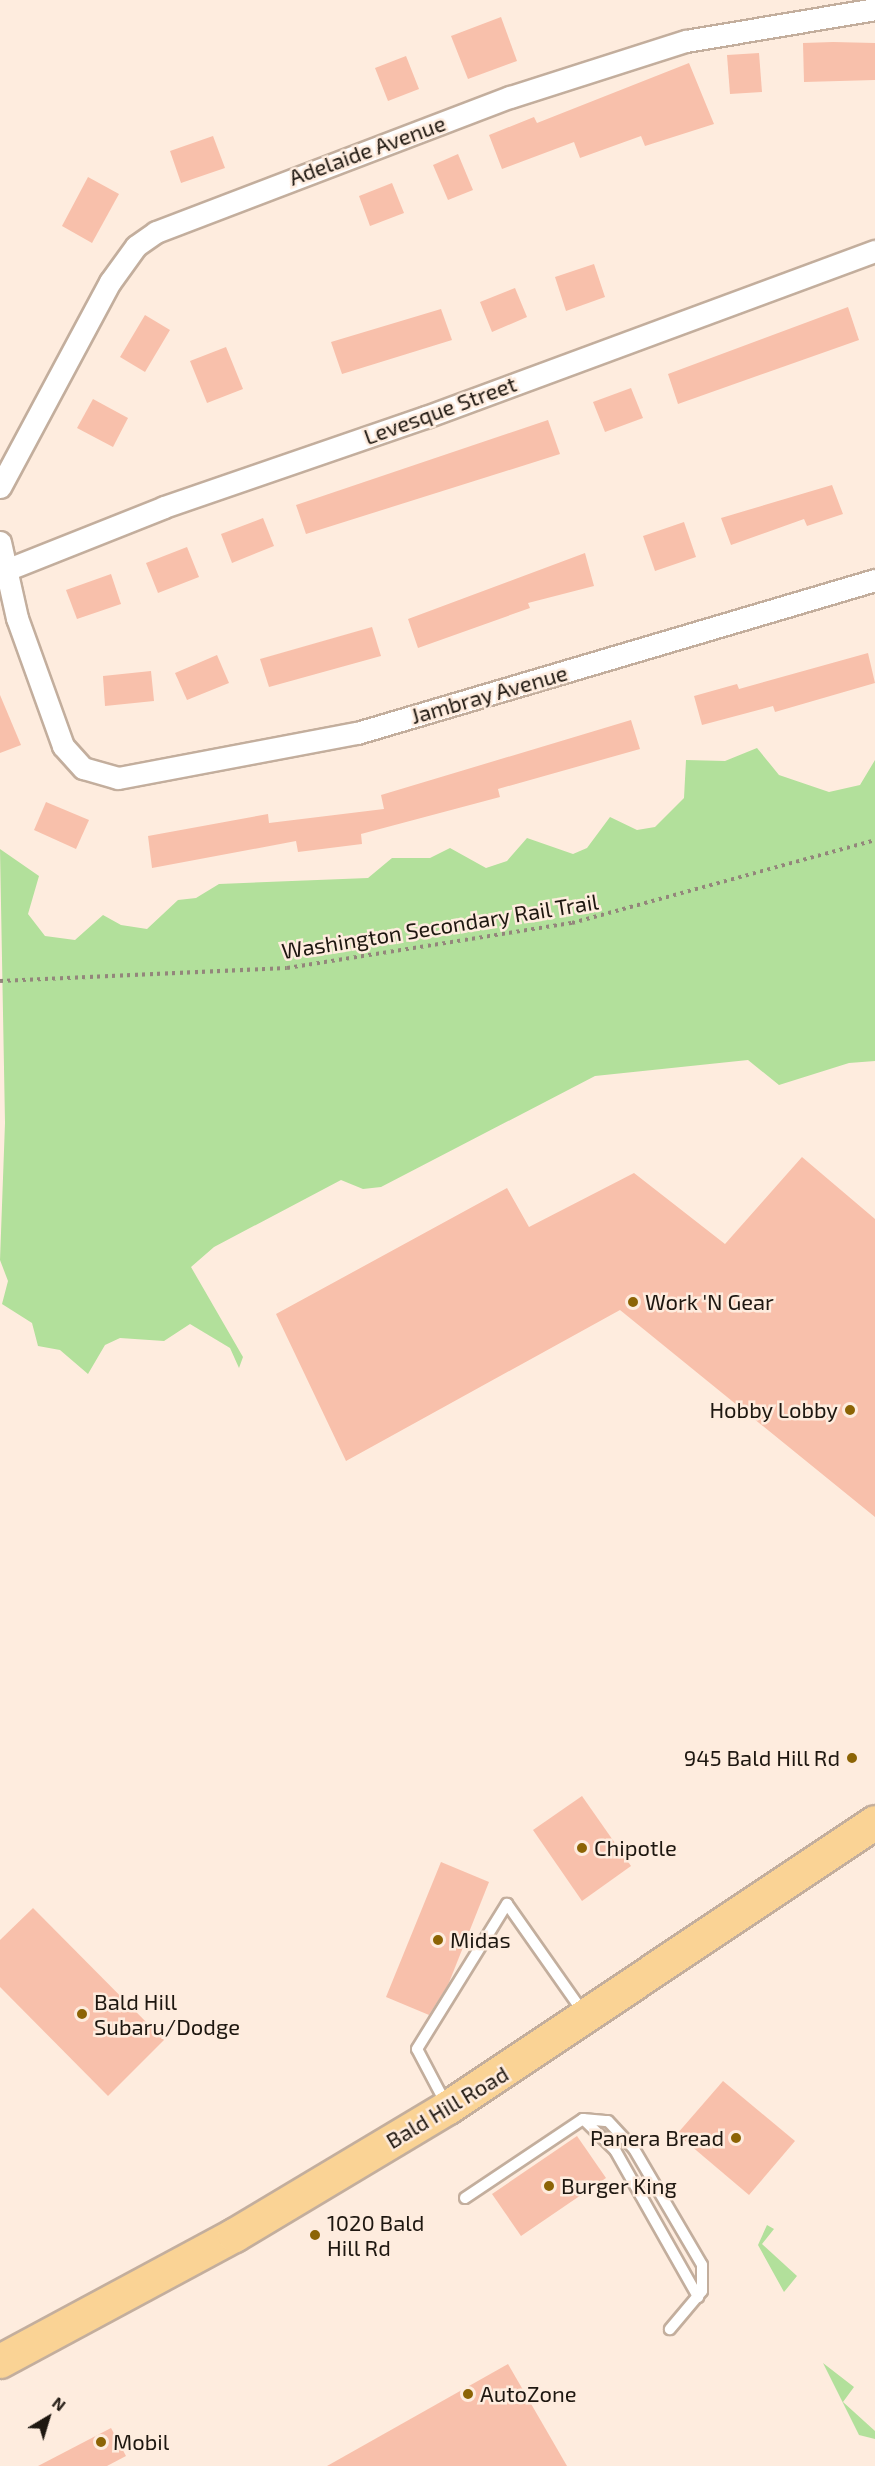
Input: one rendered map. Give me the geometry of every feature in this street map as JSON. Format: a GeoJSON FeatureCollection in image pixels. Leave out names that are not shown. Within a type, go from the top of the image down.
{"type":"FeatureCollection","features":[{"type":"Feature","properties":{"kind":"main road","name":"Bald Hill Road"},"geometry":{"type":"LineString","coordinates":[[0,2361],[234,2235],[448,2107],[587,2017],[875,1822]]}},
{"type":"Feature","properties":{"kind":"street","name":"Adelaide Avenue"},"geometry":{"type":"LineString","coordinates":[[0,488],[111,282],[136,246],[156,231],[521,94],[686,41],[814,8],[875,9]]}},
{"type":"Feature","properties":{"kind":"street","name":"Levesque Street"},"geometry":{"type":"LineString","coordinates":[[6,570],[164,507],[426,417],[875,251]]}},
{"type":"Feature","properties":{"kind":"street"},"geometry":{"type":"LineString","coordinates":[[0,542],[6,570]]}},
{"type":"Feature","properties":{"kind":"street","name":"Jambray Avenue"},"geometry":{"type":"LineString","coordinates":[[6,570],[56,730],[68,754],[97,773],[131,776],[357,733],[875,580]]}},
{"type":"Feature","properties":{"kind":"lane"},"geometry":{"type":"LineString","coordinates":[[448,2107],[417,2049],[507,1904],[587,2017]]}},
{"type":"Feature","properties":{"kind":"lane"},"geometry":{"type":"LineString","coordinates":[[583,2120],[615,2150],[698,2297]]}},
{"type":"Feature","properties":{"kind":"lane"},"geometry":{"type":"LineString","coordinates":[[465,2198],[583,2120],[608,2121],[634,2149],[702,2265],[705,2277],[698,2297],[670,2329]]}},
{"type":"Feature","properties":{"kind":"path","name":"Washington Secondary Rail Trail"},"geometry":{"type":"LineString","coordinates":[[0,981],[287,968],[572,924],[875,840]]}},
{"type":"Feature","properties":{"kind":"green space"},"geometry":{"type":"Polygon","coordinates":[[[757,748],[779,775],[829,792],[860,785],[875,760],[875,1061],[849,1063],[779,1085],[748,1060],[595,1076],[381,1187],[363,1189],[341,1180],[214,1247],[191,1267],[243,1357],[239,1368],[230,1348],[190,1324],[164,1341],[120,1338],[105,1345],[88,1374],[60,1350],[38,1346],[32,1323],[2,1304],[8,1281],[0,1260],[5,1123],[0,849],[39,876],[28,914],[45,936],[75,940],[103,915],[121,925],[147,929],[178,900],[196,898],[219,884],[368,878],[392,858],[430,858],[450,848],[486,868],[507,861],[527,838],[573,854],[587,848],[610,817],[637,830],[655,827],[684,798],[686,760],[725,761],[757,748]]]}},
{"type":"Feature","properties":{"kind":"green space"},"geometry":{"type":"Polygon","coordinates":[[[767,2225],[774,2229],[762,2244],[797,2276],[784,2292],[758,2245],[767,2225]]]}},
{"type":"Feature","properties":{"kind":"green space"},"geometry":{"type":"Polygon","coordinates":[[[823,2363],[854,2387],[843,2402],[875,2431],[875,2439],[859,2435],[823,2363]]]}},
{"type":"Feature","properties":{"kind":"building"},"geometry":{"type":"Polygon","coordinates":[[[501,17],[517,61],[468,79],[451,36],[501,17]]]}},
{"type":"Feature","properties":{"kind":"building"},"geometry":{"type":"Polygon","coordinates":[[[803,43],[875,43],[875,80],[804,82],[803,43]]]}},
{"type":"Feature","properties":{"kind":"building"},"geometry":{"type":"Polygon","coordinates":[[[759,53],[762,92],[730,94],[727,55],[759,53]]]}},
{"type":"Feature","properties":{"kind":"building"},"geometry":{"type":"Polygon","coordinates":[[[406,56],[419,89],[388,101],[375,68],[406,56]]]}},
{"type":"Feature","properties":{"kind":"building"},"geometry":{"type":"Polygon","coordinates":[[[689,63],[714,124],[645,146],[641,136],[580,158],[574,142],[502,169],[489,135],[534,117],[537,123],[689,63]]]}},
{"type":"Feature","properties":{"kind":"building"},"geometry":{"type":"Polygon","coordinates":[[[213,136],[225,168],[181,183],[170,151],[213,136]]]}},
{"type":"Feature","properties":{"kind":"building"},"geometry":{"type":"Polygon","coordinates":[[[458,154],[473,190],[448,200],[433,165],[458,154]]]}},
{"type":"Feature","properties":{"kind":"building"},"geometry":{"type":"Polygon","coordinates":[[[88,177],[119,194],[92,243],[62,226],[88,177]]]}},
{"type":"Feature","properties":{"kind":"building"},"geometry":{"type":"Polygon","coordinates":[[[392,183],[404,213],[370,226],[359,196],[392,183]]]}},
{"type":"Feature","properties":{"kind":"building"},"geometry":{"type":"Polygon","coordinates":[[[594,264],[605,297],[566,311],[555,277],[594,264]]]}},
{"type":"Feature","properties":{"kind":"building"},"geometry":{"type":"Polygon","coordinates":[[[515,288],[527,317],[492,332],[480,302],[515,288]]]}},
{"type":"Feature","properties":{"kind":"building"},"geometry":{"type":"Polygon","coordinates":[[[848,307],[859,340],[678,404],[668,374],[848,307]]]}},
{"type":"Feature","properties":{"kind":"building"},"geometry":{"type":"Polygon","coordinates":[[[441,309],[452,340],[342,374],[331,342],[441,309]]]}},
{"type":"Feature","properties":{"kind":"building"},"geometry":{"type":"Polygon","coordinates":[[[145,315],[170,330],[145,372],[120,357],[145,315]]]}},
{"type":"Feature","properties":{"kind":"building"},"geometry":{"type":"Polygon","coordinates":[[[226,347],[243,389],[207,403],[190,361],[226,347]]]}},
{"type":"Feature","properties":{"kind":"building"},"geometry":{"type":"Polygon","coordinates":[[[631,388],[643,418],[605,432],[593,402],[631,388]]]}},
{"type":"Feature","properties":{"kind":"building"},"geometry":{"type":"Polygon","coordinates":[[[93,399],[128,418],[113,447],[77,428],[93,399]]]}},
{"type":"Feature","properties":{"kind":"building"},"geometry":{"type":"Polygon","coordinates":[[[548,420],[560,454],[306,534],[296,505],[548,420]]]}},
{"type":"Feature","properties":{"kind":"building"},"geometry":{"type":"Polygon","coordinates":[[[832,485],[843,514],[807,526],[804,519],[731,545],[721,518],[832,485]]]}},
{"type":"Feature","properties":{"kind":"building"},"geometry":{"type":"Polygon","coordinates":[[[263,518],[274,546],[232,563],[221,534],[263,518]]]}},
{"type":"Feature","properties":{"kind":"building"},"geometry":{"type":"Polygon","coordinates":[[[684,522],[696,557],[655,571],[643,536],[684,522]]]}},
{"type":"Feature","properties":{"kind":"building"},"geometry":{"type":"Polygon","coordinates":[[[187,547],[199,577],[158,593],[146,563],[187,547]]]}},
{"type":"Feature","properties":{"kind":"building"},"geometry":{"type":"Polygon","coordinates":[[[585,553],[594,586],[528,603],[530,608],[418,648],[408,619],[585,553]]]}},
{"type":"Feature","properties":{"kind":"building"},"geometry":{"type":"Polygon","coordinates":[[[111,574],[121,604],[77,619],[66,590],[111,574]]]}},
{"type":"Feature","properties":{"kind":"building"},"geometry":{"type":"Polygon","coordinates":[[[372,627],[381,656],[269,687],[260,659],[372,627]]]}},
{"type":"Feature","properties":{"kind":"building"},"geometry":{"type":"Polygon","coordinates":[[[868,653],[875,683],[775,712],[773,706],[702,725],[694,696],[737,684],[739,689],[868,653]]]}},
{"type":"Feature","properties":{"kind":"building"},"geometry":{"type":"Polygon","coordinates":[[[217,655],[229,683],[187,700],[175,673],[217,655]]]}},
{"type":"Feature","properties":{"kind":"building"},"geometry":{"type":"Polygon","coordinates":[[[151,671],[154,701],[105,706],[103,676],[151,671]]]}},
{"type":"Feature","properties":{"kind":"building"},"geometry":{"type":"Polygon","coordinates":[[[0,695],[21,745],[0,753],[0,695]]]}},
{"type":"Feature","properties":{"kind":"building"},"geometry":{"type":"Polygon","coordinates":[[[631,720],[640,749],[498,789],[500,797],[361,834],[362,844],[298,852],[296,841],[152,868],[148,836],[268,814],[269,823],[384,809],[381,795],[631,720]]]}},
{"type":"Feature","properties":{"kind":"building"},"geometry":{"type":"Polygon","coordinates":[[[46,802],[89,820],[76,849],[34,830],[46,802]]]}},
{"type":"Feature","properties":{"kind":"building"},"geometry":{"type":"Polygon","coordinates":[[[802,1157],[875,1219],[875,1517],[620,1310],[346,1461],[276,1314],[507,1188],[529,1227],[634,1173],[725,1244],[802,1157]]]}},
{"type":"Feature","properties":{"kind":"building","name":"Chipotle"},"geometry":{"type":"Polygon","coordinates":[[[582,1796],[631,1866],[582,1901],[533,1830],[582,1796]]]}},
{"type":"Feature","properties":{"kind":"building","name":"Midas"},"geometry":{"type":"Polygon","coordinates":[[[441,1862],[489,1882],[448,1985],[429,2015],[386,1997],[441,1862]]]}},
{"type":"Feature","properties":{"kind":"building","name":"Bald Hill Subaru/Dodge"},"geometry":{"type":"Polygon","coordinates":[[[33,1908],[164,2040],[108,2096],[0,1987],[0,1940],[33,1908]]]}},
{"type":"Feature","properties":{"kind":"building","name":"Panera Bread"},"geometry":{"type":"Polygon","coordinates":[[[723,2081],[795,2141],[749,2195],[677,2134],[723,2081]]]}},
{"type":"Feature","properties":{"kind":"building","name":"Burger King"},"geometry":{"type":"Polygon","coordinates":[[[577,2136],[606,2178],[521,2236],[492,2194],[577,2136]]]}},
{"type":"Feature","properties":{"kind":"building"},"geometry":{"type":"Polygon","coordinates":[[[508,2364],[567,2466],[327,2466],[508,2364]]]}},
{"type":"Feature","properties":{"kind":"building","name":"Mobil"},"geometry":{"type":"Polygon","coordinates":[[[111,2428],[126,2456],[107,2466],[38,2466],[111,2428]]]}},
{"type":"Feature","properties":{"kind":"place","name":"Work 'N Gear"},"geometry":{"type":"Point","coordinates":[633,1302]}},
{"type":"Feature","properties":{"kind":"place","name":"Hobby Lobby"},"geometry":{"type":"Point","coordinates":[850,1410]}},
{"type":"Feature","properties":{"kind":"place","name":"945 Bald Hill Rd"},"geometry":{"type":"Point","coordinates":[852,1758]}},
{"type":"Feature","properties":{"kind":"place","name":"Chipotle"},"geometry":{"type":"Point","coordinates":[582,1848]}},
{"type":"Feature","properties":{"kind":"place","name":"Midas"},"geometry":{"type":"Point","coordinates":[438,1940]}},
{"type":"Feature","properties":{"kind":"place","name":"Bald Hill Subaru/Dodge"},"geometry":{"type":"Point","coordinates":[82,2014]}},
{"type":"Feature","properties":{"kind":"place","name":"Panera Bread"},"geometry":{"type":"Point","coordinates":[736,2138]}},
{"type":"Feature","properties":{"kind":"place","name":"Burger King"},"geometry":{"type":"Point","coordinates":[549,2186]}},
{"type":"Feature","properties":{"kind":"place","name":"1020 Bald Hill Rd"},"geometry":{"type":"Point","coordinates":[315,2235]}},
{"type":"Feature","properties":{"kind":"place","name":"AutoZone"},"geometry":{"type":"Point","coordinates":[468,2394]}},
{"type":"Feature","properties":{"kind":"place","name":"Mobil"},"geometry":{"type":"Point","coordinates":[101,2442]}}]}
